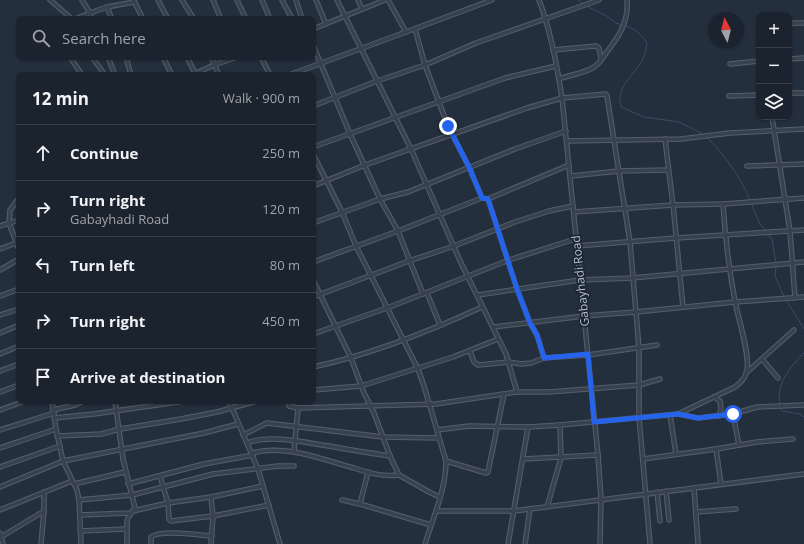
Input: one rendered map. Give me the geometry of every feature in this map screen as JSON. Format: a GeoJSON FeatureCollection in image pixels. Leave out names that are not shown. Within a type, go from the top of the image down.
{"type":"FeatureCollection","features":[{"type":"Feature","properties":{"kind":"street"},"geometry":{"type":"LineString","coordinates":[[50,0],[69,16]]}},
{"type":"Feature","properties":{"kind":"street"},"geometry":{"type":"LineString","coordinates":[[82,0],[91,16]]}},
{"type":"Feature","properties":{"kind":"street"},"geometry":{"type":"LineString","coordinates":[[158,0],[166,16]]}},
{"type":"Feature","properties":{"kind":"street"},"geometry":{"type":"LineString","coordinates":[[182,0],[192,16]]}},
{"type":"Feature","properties":{"kind":"street"},"geometry":{"type":"LineString","coordinates":[[213,0],[220,16]]}},
{"type":"Feature","properties":{"kind":"street"},"geometry":{"type":"LineString","coordinates":[[237,0],[245,16]]}},
{"type":"Feature","properties":{"kind":"street"},"geometry":{"type":"LineString","coordinates":[[262,0],[269,16]]}},
{"type":"Feature","properties":{"kind":"street"},"geometry":{"type":"LineString","coordinates":[[282,0],[290,16]]}},
{"type":"Feature","properties":{"kind":"street"},"geometry":{"type":"LineString","coordinates":[[296,0],[301,16]]}},
{"type":"Feature","properties":{"kind":"street"},"geometry":{"type":"LineString","coordinates":[[316,0],[326,24]]}},
{"type":"Feature","properties":{"kind":"street"},"geometry":{"type":"LineString","coordinates":[[337,0],[376,82],[411,149],[468,277],[493,326],[509,362],[517,392]]}},
{"type":"Feature","properties":{"kind":"street"},"geometry":{"type":"LineString","coordinates":[[358,0],[362,9]]}},
{"type":"Feature","properties":{"kind":"street"},"geometry":{"type":"LineString","coordinates":[[316,27],[386,0],[406,32]]}},
{"type":"Feature","properties":{"kind":"street"},"geometry":{"type":"LineString","coordinates":[[298,72],[491,0]]}},
{"type":"Feature","properties":{"kind":"street","name":"Gabayhadi Road"},"geometry":{"type":"LineString","coordinates":[[539,0],[546,19],[559,79],[566,131],[574,212],[575,239],[598,455],[600,544]]}},
{"type":"Feature","properties":{"kind":"street"},"geometry":{"type":"LineString","coordinates":[[316,105],[425,64],[476,43],[599,0]]}},
{"type":"Feature","properties":{"kind":"street"},"geometry":{"type":"LineString","coordinates":[[559,79],[593,68],[602,59],[624,27],[627,14],[627,0]]}},
{"type":"Feature","properties":{"kind":"street"},"geometry":{"type":"LineString","coordinates":[[82,16],[107,6],[134,1],[142,16]]}},
{"type":"Feature","properties":{"kind":"street"},"geometry":{"type":"LineString","coordinates":[[107,6],[111,16]]}},
{"type":"Feature","properties":{"kind":"street"},"geometry":{"type":"LineString","coordinates":[[792,24],[804,23]]}},
{"type":"Feature","properties":{"kind":"street"},"geometry":{"type":"LineString","coordinates":[[415,29],[425,64],[452,134],[469,167],[482,198]]}},
{"type":"Feature","properties":{"kind":"street"},"geometry":{"type":"LineString","coordinates":[[553,50],[596,46],[599,48],[602,59]]}},
{"type":"Feature","properties":{"kind":"street"},"geometry":{"type":"LineString","coordinates":[[316,52],[350,134],[380,199],[398,231],[409,261],[440,325]]}},
{"type":"Feature","properties":{"kind":"street"},"geometry":{"type":"LineString","coordinates":[[792,59],[804,58]]}},
{"type":"Feature","properties":{"kind":"street"},"geometry":{"type":"LineString","coordinates":[[72,60],[80,72]]}},
{"type":"Feature","properties":{"kind":"street"},"geometry":{"type":"LineString","coordinates":[[94,60],[103,72]]}},
{"type":"Feature","properties":{"kind":"street"},"geometry":{"type":"LineString","coordinates":[[109,60],[114,72]]}},
{"type":"Feature","properties":{"kind":"street"},"geometry":{"type":"LineString","coordinates":[[127,60],[131,72]]}},
{"type":"Feature","properties":{"kind":"street"},"geometry":{"type":"LineString","coordinates":[[164,60],[170,72]]}},
{"type":"Feature","properties":{"kind":"street"},"geometry":{"type":"LineString","coordinates":[[188,60],[194,72]]}},
{"type":"Feature","properties":{"kind":"street"},"geometry":{"type":"LineString","coordinates":[[212,60],[218,72]]}},
{"type":"Feature","properties":{"kind":"street"},"geometry":{"type":"LineString","coordinates":[[201,72],[228,60]]}},
{"type":"Feature","properties":{"kind":"street"},"geometry":{"type":"LineString","coordinates":[[262,60],[268,72]]}},
{"type":"Feature","properties":{"kind":"street"},"geometry":{"type":"LineString","coordinates":[[730,64],[756,62]]}},
{"type":"Feature","properties":{"kind":"street"},"geometry":{"type":"LineString","coordinates":[[316,146],[505,78],[556,66]]}},
{"type":"Feature","properties":{"kind":"street"},"geometry":{"type":"LineString","coordinates":[[792,93],[804,93]]}},
{"type":"Feature","properties":{"kind":"street"},"geometry":{"type":"LineString","coordinates":[[316,185],[365,165],[527,108],[562,98],[606,94],[630,242],[639,348],[639,417],[650,544]]}},
{"type":"Feature","properties":{"kind":"street"},"geometry":{"type":"LineString","coordinates":[[728,96],[756,95]]}},
{"type":"Feature","properties":{"kind":"street"},"geometry":{"type":"LineString","coordinates":[[772,120],[786,199],[795,298]]}},
{"type":"Feature","properties":{"kind":"street"},"geometry":{"type":"LineString","coordinates":[[567,141],[689,138],[730,133],[804,129]]}},
{"type":"Feature","properties":{"kind":"street"},"geometry":{"type":"LineString","coordinates":[[316,222],[380,199],[400,194],[566,131]]}},
{"type":"Feature","properties":{"kind":"street"},"geometry":{"type":"LineString","coordinates":[[665,139],[683,307]]}},
{"type":"Feature","properties":{"kind":"street"},"geometry":{"type":"LineString","coordinates":[[316,160],[342,212],[370,275],[418,369],[430,404],[446,461],[440,497],[425,544]]}},
{"type":"Feature","properties":{"kind":"street"},"geometry":{"type":"LineString","coordinates":[[747,166],[804,164]]}},
{"type":"Feature","properties":{"kind":"street"},"geometry":{"type":"LineString","coordinates":[[316,261],[482,198],[488,199],[569,165]]}},
{"type":"Feature","properties":{"kind":"street"},"geometry":{"type":"LineString","coordinates":[[570,176],[619,171],[668,170]]}},
{"type":"Feature","properties":{"kind":"street"},"geometry":{"type":"LineString","coordinates":[[574,212],[804,198]]}},
{"type":"Feature","properties":{"kind":"street"},"geometry":{"type":"LineString","coordinates":[[488,199],[497,230],[509,260],[517,289],[530,323],[537,335],[544,358]]}},
{"type":"Feature","properties":{"kind":"street"},"geometry":{"type":"LineString","coordinates":[[16,202],[10,210],[9,223],[16,238]]}},
{"type":"Feature","properties":{"kind":"street"},"geometry":{"type":"LineString","coordinates":[[723,204],[725,235],[730,270],[747,359],[746,374]]}},
{"type":"Feature","properties":{"kind":"street"},"geometry":{"type":"LineString","coordinates":[[316,295],[454,246],[528,217],[573,206]]}},
{"type":"Feature","properties":{"kind":"street"},"geometry":{"type":"LineString","coordinates":[[0,226],[16,221]]}},
{"type":"Feature","properties":{"kind":"street"},"geometry":{"type":"LineString","coordinates":[[576,246],[804,230]]}},
{"type":"Feature","properties":{"kind":"street"},"geometry":{"type":"LineString","coordinates":[[316,333],[387,308],[509,260],[575,239]]}},
{"type":"Feature","properties":{"kind":"street"},"geometry":{"type":"LineString","coordinates":[[0,249],[16,243]]}},
{"type":"Feature","properties":{"kind":"street"},"geometry":{"type":"LineString","coordinates":[[0,270],[16,261]]}},
{"type":"Feature","properties":{"kind":"street"},"geometry":{"type":"LineString","coordinates":[[478,295],[580,280],[632,278],[804,262]]}},
{"type":"Feature","properties":{"kind":"street"},"geometry":{"type":"LineString","coordinates":[[316,287],[350,358],[399,475]]}},
{"type":"Feature","properties":{"kind":"street"},"geometry":{"type":"LineString","coordinates":[[0,296],[16,290]]}},
{"type":"Feature","properties":{"kind":"street"},"geometry":{"type":"LineString","coordinates":[[493,326],[584,316],[804,297]]}},
{"type":"Feature","properties":{"kind":"street"},"geometry":{"type":"LineString","coordinates":[[316,366],[350,358],[403,340],[482,307]]}},
{"type":"Feature","properties":{"kind":"street"},"geometry":{"type":"LineString","coordinates":[[0,315],[16,310]]}},
{"type":"Feature","properties":{"kind":"street"},"geometry":{"type":"LineString","coordinates":[[0,333],[16,326]]}},
{"type":"Feature","properties":{"kind":"street"},"geometry":{"type":"LineString","coordinates":[[437,430],[469,426],[528,427],[560,425],[678,414],[735,387],[742,381],[746,374],[794,330]]}},
{"type":"Feature","properties":{"kind":"street"},"geometry":{"type":"LineString","coordinates":[[316,390],[361,386],[418,369],[470,351],[498,339]]}},
{"type":"Feature","properties":{"kind":"street"},"geometry":{"type":"LineString","coordinates":[[470,351],[476,364],[509,362],[526,363],[544,358],[657,345]]}},
{"type":"Feature","properties":{"kind":"street"},"geometry":{"type":"LineString","coordinates":[[0,354],[16,347]]}},
{"type":"Feature","properties":{"kind":"street"},"geometry":{"type":"LineString","coordinates":[[762,359],[778,378]]}},
{"type":"Feature","properties":{"kind":"street"},"geometry":{"type":"LineString","coordinates":[[0,371],[16,365]]}},
{"type":"Feature","properties":{"kind":"street"},"geometry":{"type":"LineString","coordinates":[[289,404],[289,406],[298,408],[430,404],[517,392],[549,392],[639,385],[660,379]]}},
{"type":"Feature","properties":{"kind":"street"},"geometry":{"type":"LineString","coordinates":[[0,392],[16,386]]}},
{"type":"Feature","properties":{"kind":"street"},"geometry":{"type":"LineString","coordinates":[[446,461],[487,473],[504,394]]}},
{"type":"Feature","properties":{"kind":"street"},"geometry":{"type":"LineString","coordinates":[[714,397],[720,401],[721,409],[719,416]]}},
{"type":"Feature","properties":{"kind":"street"},"geometry":{"type":"LineString","coordinates":[[0,410],[17,404]]}},
{"type":"Feature","properties":{"kind":"street"},"geometry":{"type":"LineString","coordinates":[[53,404],[57,436],[63,461],[79,500],[81,544]]}},
{"type":"Feature","properties":{"kind":"street"},"geometry":{"type":"LineString","coordinates":[[0,430],[77,404]]}},
{"type":"Feature","properties":{"kind":"street"},"geometry":{"type":"LineString","coordinates":[[116,404],[125,472],[135,508],[128,518],[126,529],[127,544]]}},
{"type":"Feature","properties":{"kind":"street"},"geometry":{"type":"LineString","coordinates":[[54,418],[165,404]]}},
{"type":"Feature","properties":{"kind":"street"},"geometry":{"type":"LineString","coordinates":[[230,404],[253,454],[264,486],[280,544]]}},
{"type":"Feature","properties":{"kind":"street"},"geometry":{"type":"LineString","coordinates":[[57,436],[95,435],[120,429],[232,409],[248,404]]}},
{"type":"Feature","properties":{"kind":"street"},"geometry":{"type":"LineString","coordinates":[[678,414],[698,418],[733,414],[757,408],[774,406],[804,406]]}},
{"type":"Feature","properties":{"kind":"street"},"geometry":{"type":"LineString","coordinates":[[294,451],[298,408]]}},
{"type":"Feature","properties":{"kind":"street"},"geometry":{"type":"LineString","coordinates":[[733,414],[739,445]]}},
{"type":"Feature","properties":{"kind":"street"},"geometry":{"type":"LineString","coordinates":[[670,415],[676,454]]}},
{"type":"Feature","properties":{"kind":"street"},"geometry":{"type":"LineString","coordinates":[[243,434],[267,423],[383,437],[439,438]]}},
{"type":"Feature","properties":{"kind":"street"},"geometry":{"type":"LineString","coordinates":[[0,487],[63,461],[204,433],[238,424]]}},
{"type":"Feature","properties":{"kind":"street"},"geometry":{"type":"LineString","coordinates":[[547,507],[561,458],[560,425]]}},
{"type":"Feature","properties":{"kind":"street"},"geometry":{"type":"LineString","coordinates":[[508,544],[528,427]]}},
{"type":"Feature","properties":{"kind":"street"},"geometry":{"type":"LineString","coordinates":[[0,448],[56,429]]}},
{"type":"Feature","properties":{"kind":"street"},"geometry":{"type":"LineString","coordinates":[[247,443],[262,439],[294,441],[390,456]]}},
{"type":"Feature","properties":{"kind":"street"},"geometry":{"type":"LineString","coordinates":[[643,459],[793,439]]}},
{"type":"Feature","properties":{"kind":"street"},"geometry":{"type":"LineString","coordinates":[[0,467],[60,446]]}},
{"type":"Feature","properties":{"kind":"street"},"geometry":{"type":"LineString","coordinates":[[128,484],[209,463],[273,449],[294,451],[384,476],[399,475],[440,497]]}},
{"type":"Feature","properties":{"kind":"street"},"geometry":{"type":"LineString","coordinates":[[716,449],[721,484]]}},
{"type":"Feature","properties":{"kind":"street"},"geometry":{"type":"LineString","coordinates":[[523,459],[598,455]]}},
{"type":"Feature","properties":{"kind":"street"},"geometry":{"type":"LineString","coordinates":[[79,500],[132,495],[213,474],[294,466]]}},
{"type":"Feature","properties":{"kind":"street"},"geometry":{"type":"LineString","coordinates":[[0,510],[44,492],[73,483],[125,472]]}},
{"type":"Feature","properties":{"kind":"street"},"geometry":{"type":"LineString","coordinates":[[360,504],[368,472]]}},
{"type":"Feature","properties":{"kind":"street"},"geometry":{"type":"LineString","coordinates":[[436,511],[514,511],[804,474]]}},
{"type":"Feature","properties":{"kind":"street"},"geometry":{"type":"LineString","coordinates":[[160,476],[168,503],[169,519],[171,521],[213,516],[269,505]]}},
{"type":"Feature","properties":{"kind":"street"},"geometry":{"type":"LineString","coordinates":[[80,515],[132,512],[168,503],[211,497],[264,486]]}},
{"type":"Feature","properties":{"kind":"street"},"geometry":{"type":"LineString","coordinates":[[694,488],[698,544]]}},
{"type":"Feature","properties":{"kind":"street"},"geometry":{"type":"LineString","coordinates":[[666,491],[669,520]]}},
{"type":"Feature","properties":{"kind":"street"},"geometry":{"type":"LineString","coordinates":[[40,544],[44,511],[44,492]]}},
{"type":"Feature","properties":{"kind":"street"},"geometry":{"type":"LineString","coordinates":[[657,492],[660,521]]}},
{"type":"Feature","properties":{"kind":"street"},"geometry":{"type":"LineString","coordinates":[[211,497],[213,516],[211,544]]}},
{"type":"Feature","properties":{"kind":"street"},"geometry":{"type":"LineString","coordinates":[[342,500],[431,525]]}},
{"type":"Feature","properties":{"kind":"street"},"geometry":{"type":"LineString","coordinates":[[525,544],[530,509]]}},
{"type":"Feature","properties":{"kind":"street"},"geometry":{"type":"LineString","coordinates":[[696,512],[736,509]]}},
{"type":"Feature","properties":{"kind":"street"},"geometry":{"type":"LineString","coordinates":[[3,544],[1,535],[44,511]]}},
{"type":"Feature","properties":{"kind":"street"},"geometry":{"type":"LineString","coordinates":[[80,530],[126,529]]}},
{"type":"Feature","properties":{"kind":"street"},"geometry":{"type":"LineString","coordinates":[[151,544],[152,536],[160,534],[212,536]]}},
{"type":"Feature","properties":{"kind":"waterway"},"geometry":{"type":"LineString","coordinates":[[578,0],[584,4]]}},
{"type":"Feature","properties":{"kind":"waterway"},"geometry":{"type":"LineString","coordinates":[[586,6],[622,25]]}},
{"type":"Feature","properties":{"kind":"waterway"},"geometry":{"type":"LineString","coordinates":[[625,26],[638,32],[647,43],[645,54],[641,63],[621,92],[621,107],[644,117],[679,122],[703,134]]}},
{"type":"Feature","properties":{"kind":"waterway"},"geometry":{"type":"LineString","coordinates":[[707,137],[732,167],[750,200]]}},
{"type":"Feature","properties":{"kind":"waterway"},"geometry":{"type":"LineString","coordinates":[[751,203],[760,224],[765,230]]}},
{"type":"Feature","properties":{"kind":"waterway"},"geometry":{"type":"LineString","coordinates":[[767,233],[772,239],[776,264]]}},
{"type":"Feature","properties":{"kind":"waterway"},"geometry":{"type":"LineString","coordinates":[[776,267],[775,276],[784,297]]}},
{"type":"Feature","properties":{"kind":"waterway"},"geometry":{"type":"LineString","coordinates":[[786,300],[804,329]]}},
{"type":"Feature","properties":{"kind":"waterway"},"geometry":{"type":"LineString","coordinates":[[780,404],[780,389],[785,376],[804,353]]}},
{"type":"Feature","properties":{"kind":"waterway"},"geometry":{"type":"LineString","coordinates":[[781,407],[782,411],[800,414],[804,417]]}},
{"type":"Feature","properties":{"kind":"route"},"geometry":{"type":"LineString","coordinates":[[448,126],[469,167],[482,198],[488,199],[497,230],[509,260],[517,289],[530,323],[536,330],[544,358],[588,354],[594,422],[678,414],[698,418],[733,414]]}}]}
